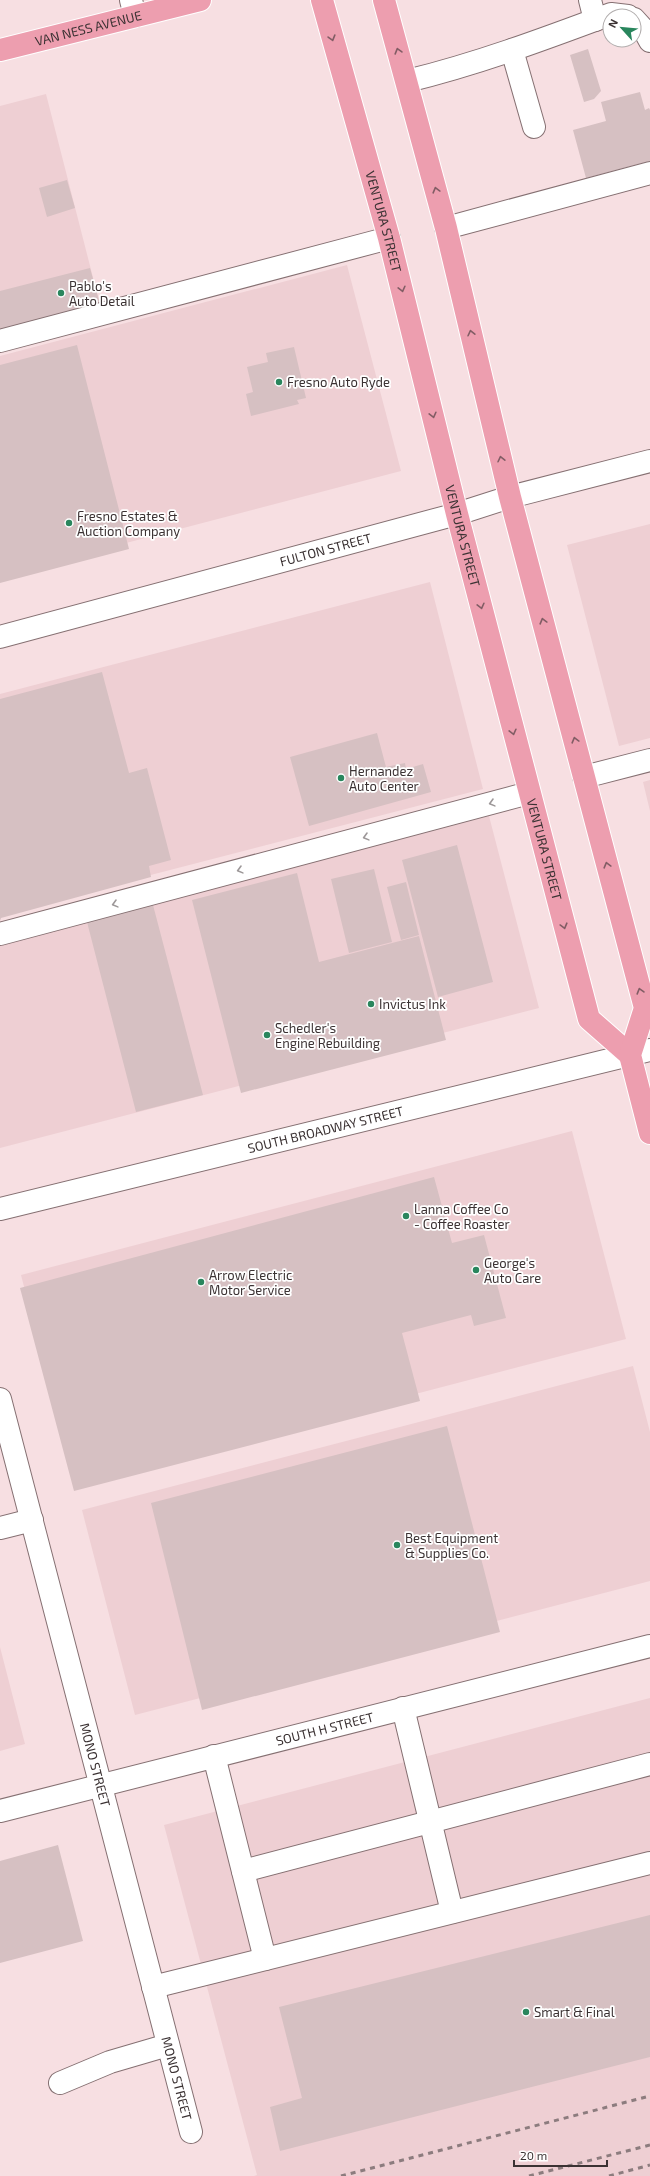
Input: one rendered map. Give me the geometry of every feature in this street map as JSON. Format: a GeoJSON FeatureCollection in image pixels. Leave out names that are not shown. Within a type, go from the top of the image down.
{"type":"FeatureCollection","features":[{"type":"Feature","properties":{"kind":"main road","name":"VAN NESS AVENUE"},"geometry":{"type":"LineString","coordinates":[[0,50],[133,8],[200,0]]}},
{"type":"Feature","properties":{"kind":"main road","name":"VENTURA STREET"},"geometry":{"type":"LineString","coordinates":[[322,0],[389,238],[457,514],[589,1019],[640,1053]]}},
{"type":"Feature","properties":{"kind":"main road"},"geometry":{"type":"LineString","coordinates":[[384,0],[407,80],[446,228],[510,497],[645,1008],[640,1053],[650,1133]]}},
{"type":"Feature","properties":{"kind":"street"},"geometry":{"type":"LineString","coordinates":[[407,80],[440,73],[512,50],[592,10],[602,12]]}},
{"type":"Feature","properties":{"kind":"street"},"geometry":{"type":"LineString","coordinates":[[642,28],[650,41]]}},
{"type":"Feature","properties":{"kind":"street"},"geometry":{"type":"LineString","coordinates":[[512,50],[534,127]]}},
{"type":"Feature","properties":{"kind":"street"},"geometry":{"type":"LineString","coordinates":[[446,228],[650,173]]}},
{"type":"Feature","properties":{"kind":"street"},"geometry":{"type":"LineString","coordinates":[[0,340],[389,238]]}},
{"type":"Feature","properties":{"kind":"street","name":"FULTON STREET"},"geometry":{"type":"LineString","coordinates":[[0,637],[457,514],[510,497],[650,461]]}},
{"type":"Feature","properties":{"kind":"street"},"geometry":{"type":"LineString","coordinates":[[584,777],[650,760]]}},
{"type":"Feature","properties":{"kind":"street"},"geometry":{"type":"LineString","coordinates":[[0,934],[529,793]]}},
{"type":"Feature","properties":{"kind":"street","name":"SOUTH BROADWAY STREET"},"geometry":{"type":"LineString","coordinates":[[0,1209],[640,1053]]}},
{"type":"Feature","properties":{"kind":"street","name":"MONO STREET"},"geometry":{"type":"LineString","coordinates":[[0,1399],[191,2132]]}},
{"type":"Feature","properties":{"kind":"street"},"geometry":{"type":"LineString","coordinates":[[0,1528],[32,1520]]}},
{"type":"Feature","properties":{"kind":"street","name":"SOUTH H STREET"},"geometry":{"type":"LineString","coordinates":[[0,1811],[650,1646]]}},
{"type":"Feature","properties":{"kind":"street"},"geometry":{"type":"LineString","coordinates":[[403,1708],[452,1912]]}},
{"type":"Feature","properties":{"kind":"street"},"geometry":{"type":"LineString","coordinates":[[214,1756],[265,1959]]}},
{"type":"Feature","properties":{"kind":"street"},"geometry":{"type":"LineString","coordinates":[[243,1871],[650,1764]]}},
{"type":"Feature","properties":{"kind":"street"},"geometry":{"type":"LineString","coordinates":[[153,1987],[650,1863]]}},
{"type":"Feature","properties":{"kind":"street"},"geometry":{"type":"LineString","coordinates":[[60,2083],[110,2062],[168,2045]]}},
{"type":"Feature","properties":{"kind":"shaded area"},"geometry":{"type":"Polygon","coordinates":[[[46,94],[99,301],[0,326],[0,106],[46,94]]]}},
{"type":"Feature","properties":{"kind":"shaded area"},"geometry":{"type":"Polygon","coordinates":[[[347,265],[401,471],[0,576],[0,356],[347,265]]]}},
{"type":"Feature","properties":{"kind":"shaded area"},"geometry":{"type":"Polygon","coordinates":[[[650,524],[650,738],[619,746],[567,545],[650,524]]]}},
{"type":"Feature","properties":{"kind":"shaded area"},"geometry":{"type":"Polygon","coordinates":[[[430,582],[483,789],[0,914],[0,694],[430,582]]]}},
{"type":"Feature","properties":{"kind":"shaded area"},"geometry":{"type":"Polygon","coordinates":[[[650,780],[650,811],[643,782],[650,780]]]}},
{"type":"Feature","properties":{"kind":"shaded area"},"geometry":{"type":"Polygon","coordinates":[[[489,816],[539,1008],[0,1148],[0,944],[489,816]]]}},
{"type":"Feature","properties":{"kind":"shaded area"},"geometry":{"type":"Polygon","coordinates":[[[572,1131],[626,1339],[75,1483],[21,1275],[572,1131]]]}},
{"type":"Feature","properties":{"kind":"shaded area"},"geometry":{"type":"Polygon","coordinates":[[[633,1366],[650,1432],[650,1581],[135,1715],[82,1510],[633,1366]]]}},
{"type":"Feature","properties":{"kind":"shaded area"},"geometry":{"type":"Polygon","coordinates":[[[0,1647],[25,1744],[0,1751],[0,1647]]]}},
{"type":"Feature","properties":{"kind":"shaded area"},"geometry":{"type":"Polygon","coordinates":[[[650,1698],[650,2176],[254,2176],[257,2175],[164,1825],[650,1698]]]}},
{"type":"Feature","properties":{"kind":"building"},"geometry":{"type":"Polygon","coordinates":[[[588,49],[601,91],[594,99],[584,102],[570,55],[588,49]]]}},
{"type":"Feature","properties":{"kind":"building"},"geometry":{"type":"Polygon","coordinates":[[[640,92],[645,110],[649,108],[650,110],[650,161],[586,178],[573,130],[606,121],[601,102],[640,92]]]}},
{"type":"Feature","properties":{"kind":"building"},"geometry":{"type":"Polygon","coordinates":[[[67,180],[75,208],[47,217],[39,188],[67,180]]]}},
{"type":"Feature","properties":{"kind":"building"},"geometry":{"type":"Polygon","coordinates":[[[90,268],[100,304],[0,331],[0,291],[90,268]]]}},
{"type":"Feature","properties":{"kind":"building"},"geometry":{"type":"Polygon","coordinates":[[[77,345],[129,549],[0,583],[0,365],[77,345]]]}},
{"type":"Feature","properties":{"kind":"building"},"geometry":{"type":"Polygon","coordinates":[[[294,347],[306,398],[297,400],[299,404],[251,416],[246,394],[253,392],[247,367],[268,362],[266,353],[294,347]]]}},
{"type":"Feature","properties":{"kind":"building"},"geometry":{"type":"Polygon","coordinates":[[[102,672],[129,773],[147,768],[171,860],[149,866],[151,877],[1,918],[0,921],[0,699],[102,672]]]}},
{"type":"Feature","properties":{"kind":"building"},"geometry":{"type":"Polygon","coordinates":[[[377,733],[386,767],[405,763],[406,769],[423,764],[431,792],[309,826],[290,757],[377,733]]]}},
{"type":"Feature","properties":{"kind":"building"},"geometry":{"type":"Polygon","coordinates":[[[457,845],[493,982],[438,997],[402,860],[457,845]]]}},
{"type":"Feature","properties":{"kind":"building"},"geometry":{"type":"Polygon","coordinates":[[[374,869],[392,942],[349,953],[331,879],[374,869]]]}},
{"type":"Feature","properties":{"kind":"building"},"geometry":{"type":"Polygon","coordinates":[[[297,873],[319,962],[419,936],[446,1040],[241,1093],[192,900],[297,873]]]}},
{"type":"Feature","properties":{"kind":"building"},"geometry":{"type":"Polygon","coordinates":[[[406,882],[419,935],[401,940],[387,887],[406,882]]]}},
{"type":"Feature","properties":{"kind":"building"},"geometry":{"type":"Polygon","coordinates":[[[153,905],[203,1095],[136,1112],[87,922],[153,905]]]}},
{"type":"Feature","properties":{"kind":"building"},"geometry":{"type":"Polygon","coordinates":[[[434,1177],[452,1243],[484,1235],[506,1318],[474,1326],[471,1315],[402,1333],[420,1401],[74,1491],[20,1288],[434,1177]]]}},
{"type":"Feature","properties":{"kind":"building"},"geometry":{"type":"Polygon","coordinates":[[[447,1426],[500,1632],[202,1710],[151,1503],[447,1426]]]}},
{"type":"Feature","properties":{"kind":"building"},"geometry":{"type":"Polygon","coordinates":[[[58,1845],[83,1941],[0,1963],[0,1861],[58,1845]]]}},
{"type":"Feature","properties":{"kind":"building"},"geometry":{"type":"Polygon","coordinates":[[[650,1915],[650,2057],[280,2151],[270,2107],[302,2098],[279,2007],[650,1915]]]}},
{"type":"Feature","properties":{"kind":"railway"},"geometry":{"type":"LineString","coordinates":[[341,2176],[650,2096]]}},
{"type":"Feature","properties":{"kind":"railway"},"geometry":{"type":"LineString","coordinates":[[529,2176],[650,2145]]}},
{"type":"Feature","properties":{"kind":"railway"},"geometry":{"type":"LineString","coordinates":[[609,2176],[650,2165]]}},
{"type":"Feature","properties":{"kind":"place","name":"Pablo's Auto Detail"},"geometry":{"type":"Point","coordinates":[61,293]}},
{"type":"Feature","properties":{"kind":"place","name":"Fresno Auto Ryde"},"geometry":{"type":"Point","coordinates":[279,382]}},
{"type":"Feature","properties":{"kind":"place","name":"Fresno Estates & Auction Company"},"geometry":{"type":"Point","coordinates":[69,523]}},
{"type":"Feature","properties":{"kind":"place","name":"Hernandez Auto Center"},"geometry":{"type":"Point","coordinates":[341,778]}},
{"type":"Feature","properties":{"kind":"place","name":"Invictus Ink"},"geometry":{"type":"Point","coordinates":[371,1004]}},
{"type":"Feature","properties":{"kind":"place","name":"Schedler's Engine Rebuilding"},"geometry":{"type":"Point","coordinates":[267,1035]}},
{"type":"Feature","properties":{"kind":"place","name":"Lanna Coffee Co - Coffee Roaster"},"geometry":{"type":"Point","coordinates":[406,1216]}},
{"type":"Feature","properties":{"kind":"place","name":"George's Auto Care"},"geometry":{"type":"Point","coordinates":[476,1270]}},
{"type":"Feature","properties":{"kind":"place","name":"Arrow Electric Motor Service"},"geometry":{"type":"Point","coordinates":[201,1282]}},
{"type":"Feature","properties":{"kind":"place","name":"Best Equipment & Supplies Co."},"geometry":{"type":"Point","coordinates":[397,1545]}},
{"type":"Feature","properties":{"kind":"place","name":"Smart & Final"},"geometry":{"type":"Point","coordinates":[526,2012]}}]}
